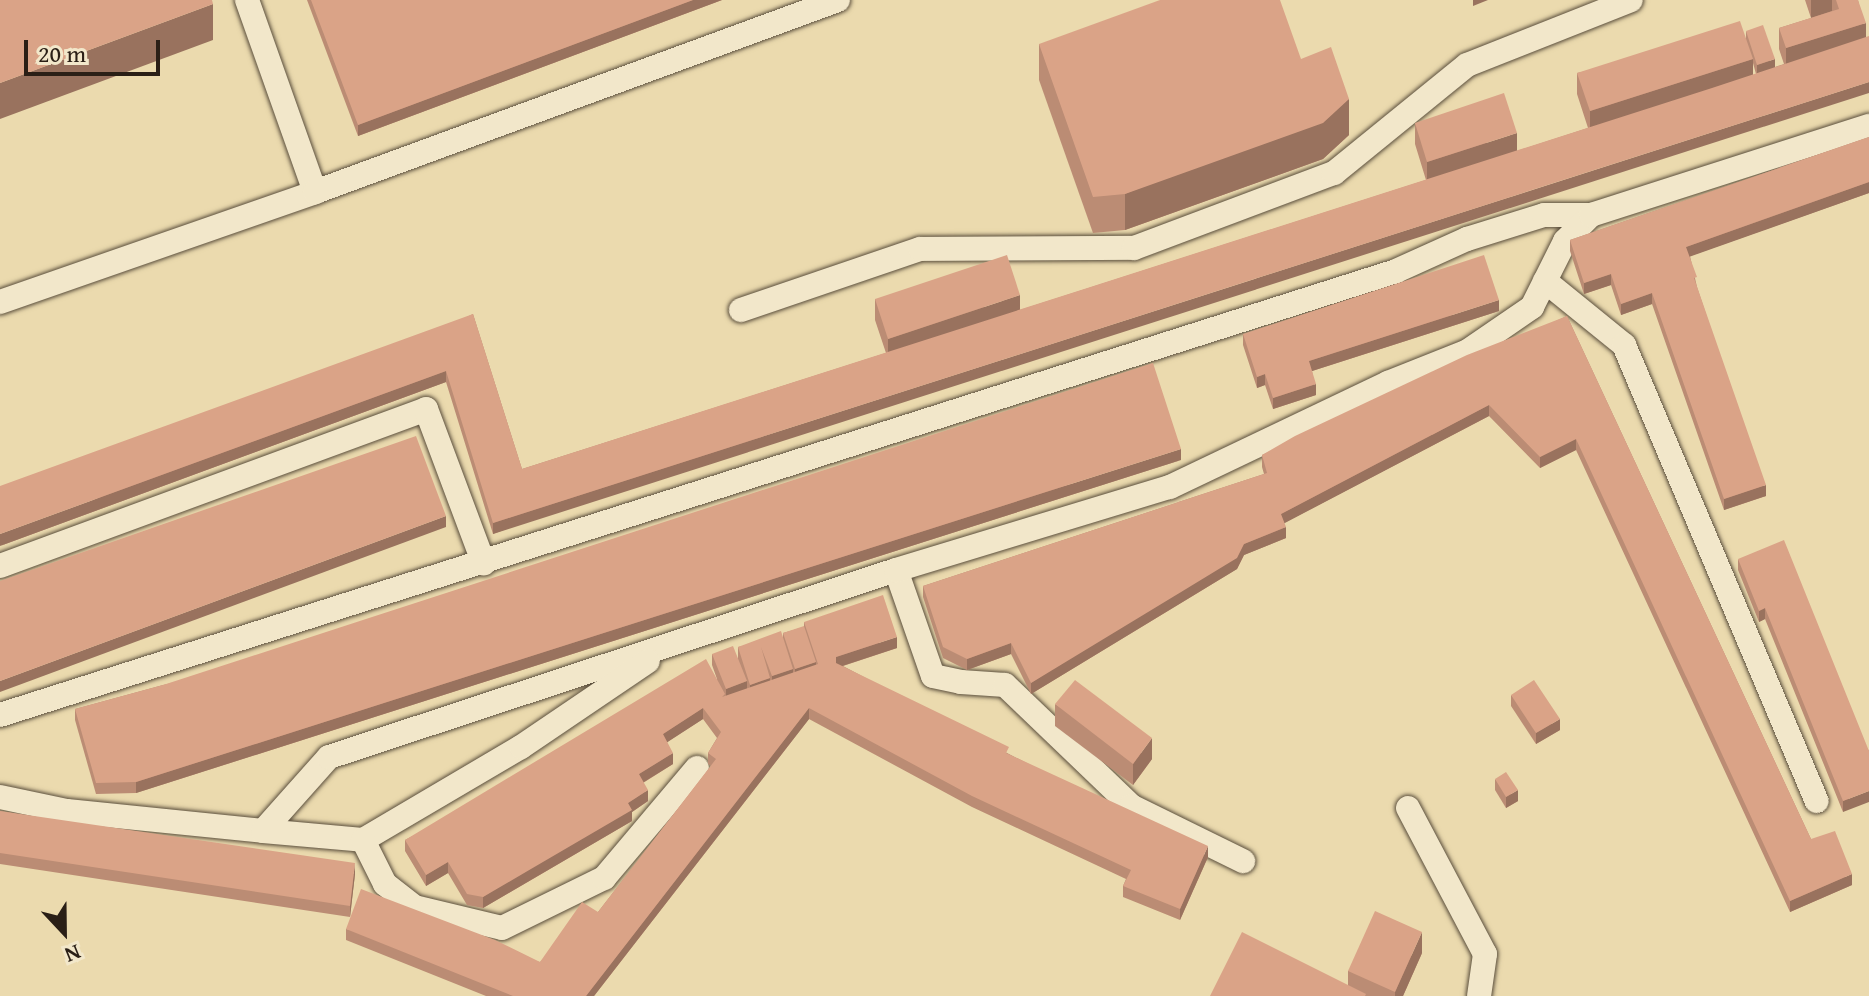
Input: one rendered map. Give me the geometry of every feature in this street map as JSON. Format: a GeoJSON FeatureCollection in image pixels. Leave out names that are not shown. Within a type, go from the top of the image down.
{"type":"FeatureCollection","features":[{"type":"Feature","properties":{"kind":"lane"},"geometry":{"type":"LineString","coordinates":[[247,0],[315,192]]}},
{"type":"Feature","properties":{"kind":"lane"},"geometry":{"type":"LineString","coordinates":[[0,302],[315,192],[838,0]]}},
{"type":"Feature","properties":{"kind":"lane"},"geometry":{"type":"LineString","coordinates":[[741,310],[920,249],[1134,248],[1334,173],[1467,65],[1631,0]]}},
{"type":"Feature","properties":{"kind":"lane"},"geometry":{"type":"LineString","coordinates":[[0,715],[484,564],[1396,271],[1467,239],[1544,215],[1591,215],[1869,126]]}},
{"type":"Feature","properties":{"kind":"lane"},"geometry":{"type":"LineString","coordinates":[[263,831],[329,757],[896,570],[1170,487],[1388,383],[1468,351],[1532,307],[1565,241],[1591,215]]}},
{"type":"Feature","properties":{"kind":"lane"},"geometry":{"type":"LineString","coordinates":[[1545,281],[1624,345],[1817,801]]}},
{"type":"Feature","properties":{"kind":"lane"},"geometry":{"type":"LineString","coordinates":[[0,566],[426,409],[484,564]]}},
{"type":"Feature","properties":{"kind":"lane"},"geometry":{"type":"LineString","coordinates":[[896,570],[933,676],[961,682],[1005,685],[1131,806],[1243,861]]}},
{"type":"Feature","properties":{"kind":"lane"},"geometry":{"type":"LineString","coordinates":[[0,797],[67,811],[363,840],[521,747],[673,644]]}},
{"type":"Feature","properties":{"kind":"lane"},"geometry":{"type":"LineString","coordinates":[[363,840],[385,884],[414,907],[502,928],[604,878],[697,768]]}},
{"type":"Feature","properties":{"kind":"lane"},"geometry":{"type":"LineString","coordinates":[[1408,808],[1485,954],[1479,996]]}},
{"type":"Feature","properties":{"kind":"building"},"geometry":{"type":"Polygon","coordinates":[[[0,0],[212,0],[213,4],[0,83],[0,0]]]}},
{"type":"Feature","properties":{"kind":"building"},"geometry":{"type":"Polygon","coordinates":[[[311,0],[693,0],[358,125],[311,0]]]}},
{"type":"Feature","properties":{"kind":"building"},"geometry":{"type":"Polygon","coordinates":[[[1160,0],[1280,0],[1301,59],[1331,47],[1349,99],[1323,123],[1125,194],[1093,197],[1039,44],[1160,0]]]}},
{"type":"Feature","properties":{"kind":"building"},"geometry":{"type":"Polygon","coordinates":[[[1836,0],[1858,0],[1866,23],[1786,48],[1779,28],[1839,9],[1836,0]]]}},
{"type":"Feature","properties":{"kind":"building"},"geometry":{"type":"Polygon","coordinates":[[[1740,21],[1753,59],[1590,111],[1577,73],[1740,21]]]}},
{"type":"Feature","properties":{"kind":"building"},"geometry":{"type":"Polygon","coordinates":[[[1763,25],[1775,59],[1757,65],[1746,31],[1763,25]]]}},
{"type":"Feature","properties":{"kind":"building"},"geometry":{"type":"Polygon","coordinates":[[[1869,36],[1869,82],[493,523],[446,371],[0,534],[0,486],[473,314],[522,469],[1869,36]]]}},
{"type":"Feature","properties":{"kind":"building"},"geometry":{"type":"Polygon","coordinates":[[[1504,93],[1517,133],[1427,162],[1415,123],[1504,93]]]}},
{"type":"Feature","properties":{"kind":"building"},"geometry":{"type":"Polygon","coordinates":[[[1869,137],[1869,182],[1686,247],[1766,485],[1724,499],[1652,293],[1621,304],[1611,274],[1584,283],[1570,240],[1869,137]]]}},
{"type":"Feature","properties":{"kind":"building"},"geometry":{"type":"Polygon","coordinates":[[[1007,255],[1020,295],[888,339],[875,299],[1007,255]]]}},
{"type":"Feature","properties":{"kind":"building"},"geometry":{"type":"Polygon","coordinates":[[[1484,255],[1499,300],[1309,361],[1316,384],[1273,398],[1265,374],[1257,377],[1243,334],[1484,255]]]}},
{"type":"Feature","properties":{"kind":"building"},"geometry":{"type":"Polygon","coordinates":[[[1567,316],[1811,839],[1835,831],[1852,874],[1790,901],[1576,439],[1540,457],[1489,405],[1281,514],[1286,527],[1244,544],[1237,558],[1031,683],[1011,643],[967,659],[943,647],[923,586],[1267,473],[1262,455],[1295,436],[1467,355],[1567,316]]]}},
{"type":"Feature","properties":{"kind":"building"},"geometry":{"type":"Polygon","coordinates":[[[1153,363],[1181,449],[136,782],[96,783],[75,709],[163,685],[1153,363]]]}},
{"type":"Feature","properties":{"kind":"building"},"geometry":{"type":"Polygon","coordinates":[[[416,436],[446,516],[0,681],[0,581],[416,436]]]}},
{"type":"Feature","properties":{"kind":"building"},"geometry":{"type":"Polygon","coordinates":[[[1784,540],[1869,751],[1869,791],[1843,801],[1765,608],[1759,611],[1738,559],[1784,540]]]}},
{"type":"Feature","properties":{"kind":"building"},"geometry":{"type":"Polygon","coordinates":[[[883,595],[897,637],[836,657],[836,663],[1009,747],[1006,753],[1208,846],[1180,909],[1123,886],[1131,870],[972,796],[809,708],[586,996],[513,996],[346,929],[361,889],[495,940],[540,962],[582,902],[598,912],[716,759],[708,753],[721,732],[703,708],[663,734],[673,753],[639,774],[648,790],[628,803],[632,810],[483,897],[467,894],[448,862],[426,875],[405,840],[706,659],[725,694],[722,697],[818,664],[804,622],[883,595]]]}},
{"type":"Feature","properties":{"kind":"building"},"geometry":{"type":"Polygon","coordinates":[[[804,626],[816,662],[795,669],[783,633],[804,626]]]}},
{"type":"Feature","properties":{"kind":"building"},"geometry":{"type":"Polygon","coordinates":[[[781,631],[793,669],[772,676],[761,647],[770,678],[750,685],[738,647],[781,631]]]}},
{"type":"Feature","properties":{"kind":"building"},"geometry":{"type":"Polygon","coordinates":[[[733,646],[747,681],[726,689],[712,654],[733,646]]]}},
{"type":"Feature","properties":{"kind":"building"},"geometry":{"type":"Polygon","coordinates":[[[1075,680],[1152,738],[1133,764],[1055,704],[1075,680]]]}},
{"type":"Feature","properties":{"kind":"building"},"geometry":{"type":"Polygon","coordinates":[[[1534,680],[1560,719],[1536,733],[1511,695],[1534,680]]]}},
{"type":"Feature","properties":{"kind":"building"},"geometry":{"type":"Polygon","coordinates":[[[1506,772],[1518,790],[1506,797],[1495,779],[1506,772]]]}},
{"type":"Feature","properties":{"kind":"building"},"geometry":{"type":"Polygon","coordinates":[[[0,811],[355,863],[350,906],[0,853],[0,811]]]}},
{"type":"Feature","properties":{"kind":"building"},"geometry":{"type":"Polygon","coordinates":[[[1375,911],[1422,932],[1395,992],[1348,971],[1375,911]]]}},
{"type":"Feature","properties":{"kind":"building"},"geometry":{"type":"Polygon","coordinates":[[[1242,932],[1366,994],[1365,996],[1210,996],[1242,932]]]}}]}
